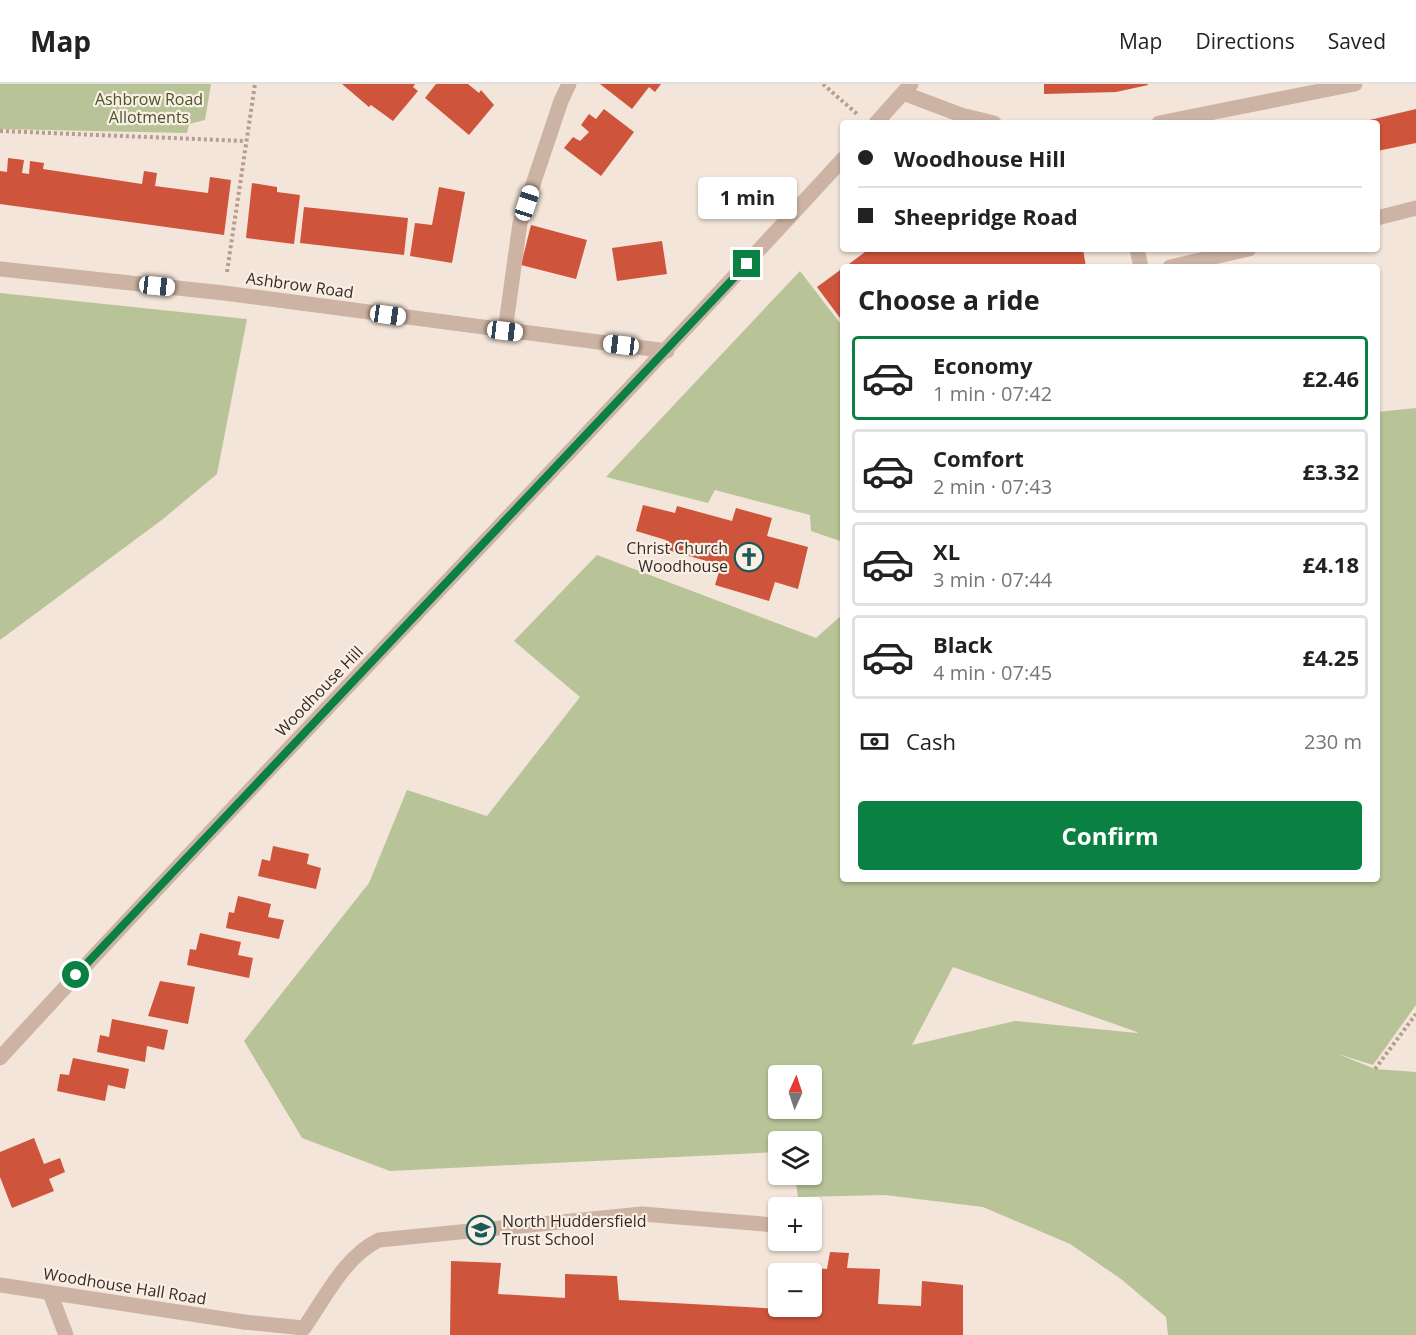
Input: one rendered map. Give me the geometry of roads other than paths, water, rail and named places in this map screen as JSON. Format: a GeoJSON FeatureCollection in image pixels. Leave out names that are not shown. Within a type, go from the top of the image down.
{"type":"FeatureCollection","features":[{"type":"Feature","properties":{"kind":"street"},"geometry":{"type":"LineString","coordinates":[[505,331],[520,223],[561,101],[569,84]]}},
{"type":"Feature","properties":{"kind":"street"},"geometry":{"type":"LineString","coordinates":[[1174,120],[1355,84]]}},
{"type":"Feature","properties":{"kind":"street"},"geometry":{"type":"LineString","coordinates":[[879,120],[907,88],[961,115],[982,120]]}},
{"type":"Feature","properties":{"kind":"street","name":"Woodhouse Hill"},"geometry":{"type":"LineString","coordinates":[[0,1058],[119,928],[667,351],[840,162]]}},
{"type":"Feature","properties":{"kind":"street"},"geometry":{"type":"LineString","coordinates":[[1380,217],[1416,208]]}},
{"type":"Feature","properties":{"kind":"street"},"geometry":{"type":"LineString","coordinates":[[1183,264],[1236,252]]}},
{"type":"Feature","properties":{"kind":"street","name":"Ashbrow Road"},"geometry":{"type":"LineString","coordinates":[[0,269],[224,293],[667,351]]}},
{"type":"Feature","properties":{"kind":"street","name":"Woodhouse Hall Road"},"geometry":{"type":"LineString","coordinates":[[0,1285],[244,1322],[304,1328],[354,1258],[366,1246],[379,1240],[642,1214],[768,1224]]}},
{"type":"Feature","properties":{"kind":"street"},"geometry":{"type":"LineString","coordinates":[[50,1293],[66,1335]]}},
{"type":"Feature","properties":{"kind":"place","name":"Christ Church Woodhouse"},"geometry":{"type":"Point","coordinates":[749,557]}},
{"type":"Feature","properties":{"kind":"place","name":"North Huddersfield Trust School"},"geometry":{"type":"Point","coordinates":[481,1230]}},
{"type":"Feature","properties":{"kind":"park label","name":"Ashbrow Road Allotments"},"geometry":{"type":"Point","coordinates":[149,108]}}]}
